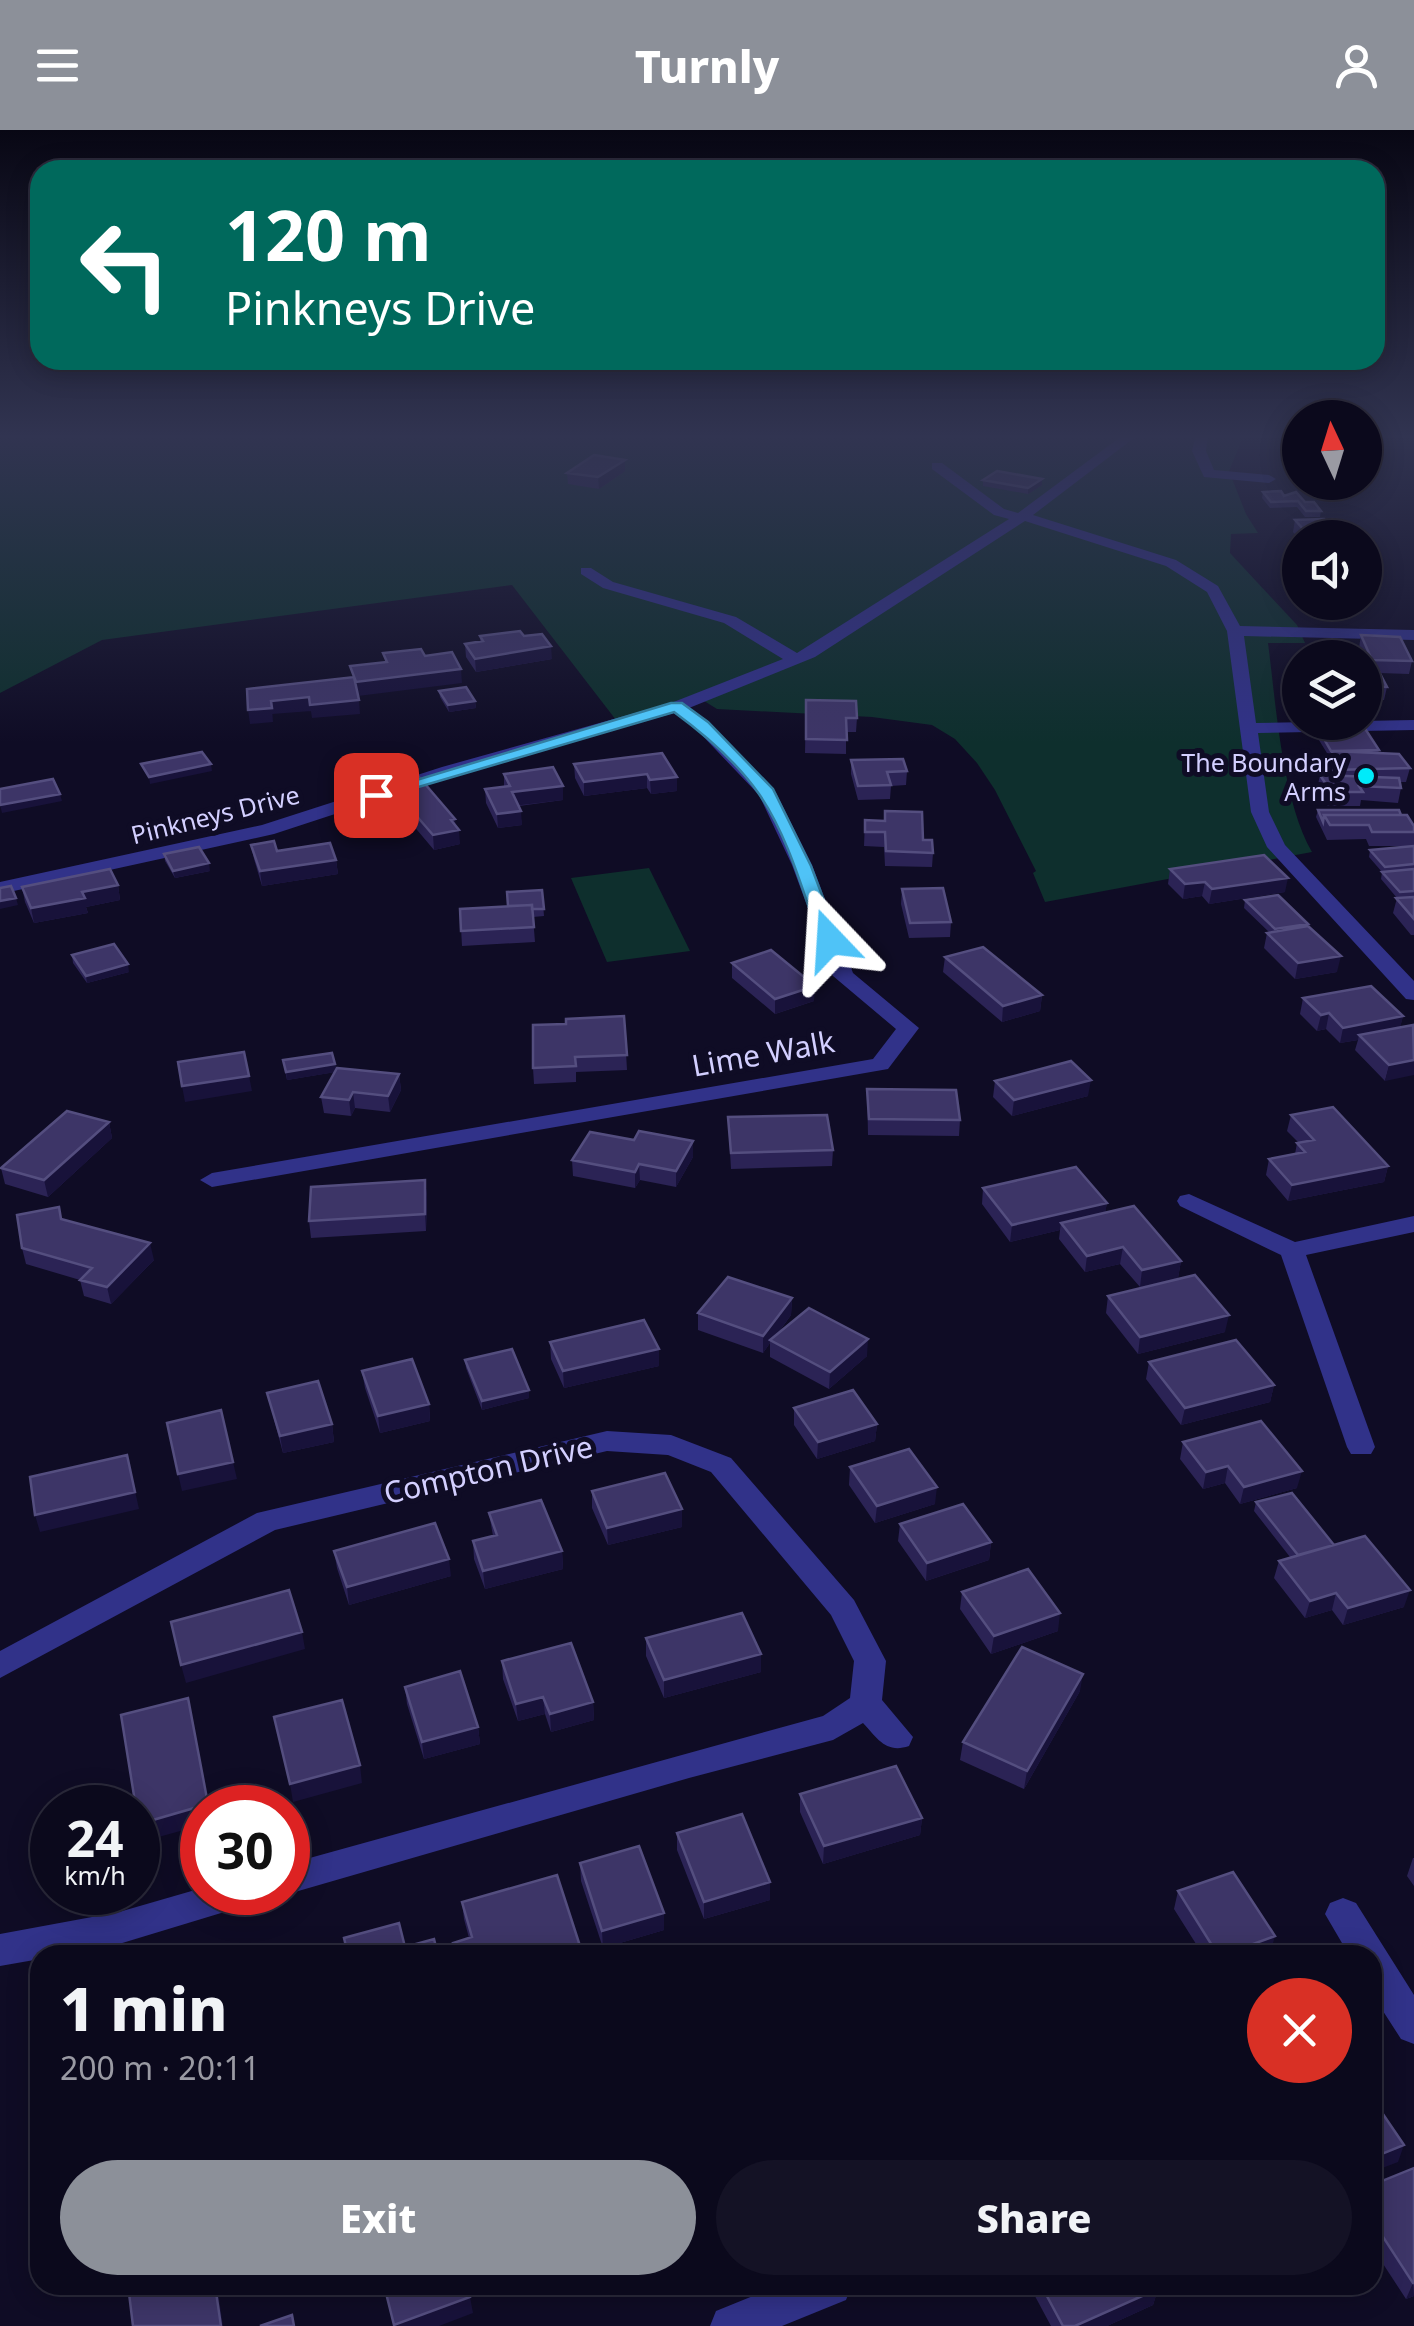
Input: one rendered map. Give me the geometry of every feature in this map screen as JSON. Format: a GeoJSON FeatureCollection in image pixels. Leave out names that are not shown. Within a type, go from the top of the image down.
{"type":"FeatureCollection","features":[{"type":"Feature","properties":{"kind":"street","name":"Pinkneys Drive"},"geometry":{"type":"LineString","coordinates":[[0,888],[267,830],[448,771],[677,707],[797,660],[989,537]]}},
{"type":"Feature","properties":{"kind":"street"},"geometry":{"type":"LineString","coordinates":[[1099,537],[1171,563],[1213,590],[1235,631],[1260,812],[1276,847],[1414,994]]}},
{"type":"Feature","properties":{"kind":"street"},"geometry":{"type":"LineString","coordinates":[[586,571],[608,585],[730,620],[797,660]]}},
{"type":"Feature","properties":{"kind":"street"},"geometry":{"type":"LineString","coordinates":[[1235,631],[1414,635]]}},
{"type":"Feature","properties":{"kind":"street","name":"Lime Walk"},"geometry":{"type":"LineString","coordinates":[[212,1180],[880,1064],[908,1028],[844,976],[802,866],[767,793],[702,725],[677,707]]}},
{"type":"Feature","properties":{"kind":"street"},"geometry":{"type":"LineString","coordinates":[[1250,728],[1414,725]]}},
{"type":"Feature","properties":{"kind":"street"},"geometry":{"type":"LineString","coordinates":[[1189,1201],[1292,1250],[1414,1224]]}},
{"type":"Feature","properties":{"kind":"street"},"geometry":{"type":"LineString","coordinates":[[1292,1250],[1361,1447]]}},
{"type":"Feature","properties":{"kind":"street","name":"Compton Drive"},"geometry":{"type":"LineString","coordinates":[[0,1666],[267,1521],[607,1442],[671,1444],[721,1466],[843,1608],[870,1661],[865,1704]]}},
{"type":"Feature","properties":{"kind":"street"},"geometry":{"type":"LineString","coordinates":[[310,1873],[689,1764],[834,1727],[865,1704],[897,1737]]}},
{"type":"Feature","properties":{"kind":"street"},"geometry":{"type":"LineString","coordinates":[[0,1950],[119,1928],[180,1910]]}},
{"type":"Feature","properties":{"kind":"street"},"geometry":{"type":"LineString","coordinates":[[1344,1914],[1363,1945]]}},
{"type":"Feature","properties":{"kind":"street"},"geometry":{"type":"LineString","coordinates":[[1382,1976],[1414,2027]]}},
{"type":"Feature","properties":{"kind":"street"},"geometry":{"type":"LineString","coordinates":[[732,2326],[808,2295]]}},
{"type":"Feature","properties":{"kind":"green space"},"geometry":{"type":"Polygon","coordinates":[[[0,537],[1231,537],[1230,553],[1282,609],[1282,620],[1292,620],[1297,625],[1304,640],[1268,643],[1287,779],[1312,852],[1045,902],[1033,873],[1036,871],[995,790],[955,739],[932,725],[872,717],[717,709],[701,699],[616,720],[512,585],[102,640],[0,693],[0,537]]]}},
{"type":"Feature","properties":{"kind":"green space"},"geometry":{"type":"Polygon","coordinates":[[[649,868],[690,951],[607,962],[571,878],[649,868]]]}},
{"type":"Feature","properties":{"kind":"building"},"geometry":{"type":"Polygon","coordinates":[[[520,631],[524,636],[542,634],[551,646],[475,659],[465,644],[483,641],[480,636],[520,631]]]}},
{"type":"Feature","properties":{"kind":"building"},"geometry":{"type":"Polygon","coordinates":[[[1361,635],[1400,637],[1412,661],[1382,660],[1382,640],[1363,640],[1361,635]]]}},
{"type":"Feature","properties":{"kind":"building"},"geometry":{"type":"Polygon","coordinates":[[[421,649],[425,656],[452,652],[461,669],[356,682],[350,666],[387,662],[383,653],[421,649]]]}},
{"type":"Feature","properties":{"kind":"building"},"geometry":{"type":"Polygon","coordinates":[[[354,677],[359,700],[310,705],[309,697],[271,701],[272,708],[248,710],[247,689],[354,677]]]}},
{"type":"Feature","properties":{"kind":"building"},"geometry":{"type":"Polygon","coordinates":[[[466,687],[475,701],[448,705],[439,691],[466,687]]]}},
{"type":"Feature","properties":{"kind":"building"},"geometry":{"type":"Polygon","coordinates":[[[806,700],[856,701],[857,718],[846,718],[847,740],[806,739],[806,700]]]}},
{"type":"Feature","properties":{"kind":"building"},"geometry":{"type":"Polygon","coordinates":[[[1325,740],[1372,740],[1379,750],[1331,751],[1325,740]]]}},
{"type":"Feature","properties":{"kind":"building"},"geometry":{"type":"Polygon","coordinates":[[[1332,751],[1399,754],[1410,768],[1333,770],[1332,751]]]}},
{"type":"Feature","properties":{"kind":"building"},"geometry":{"type":"Polygon","coordinates":[[[202,752],[211,764],[149,777],[141,764],[202,752]]]}},
{"type":"Feature","properties":{"kind":"building"},"geometry":{"type":"Polygon","coordinates":[[[662,753],[677,777],[650,780],[647,774],[584,782],[574,764],[662,753]]]}},
{"type":"Feature","properties":{"kind":"building"},"geometry":{"type":"Polygon","coordinates":[[[903,759],[907,771],[887,772],[891,785],[858,786],[851,760],[903,759]]]}},
{"type":"Feature","properties":{"kind":"building"},"geometry":{"type":"Polygon","coordinates":[[[553,767],[563,786],[512,792],[521,811],[497,814],[485,789],[510,786],[504,774],[553,767]]]}},
{"type":"Feature","properties":{"kind":"building"},"geometry":{"type":"Polygon","coordinates":[[[1320,775],[1399,778],[1401,788],[1359,786],[1363,792],[1331,792],[1320,775]]]}},
{"type":"Feature","properties":{"kind":"building"},"geometry":{"type":"Polygon","coordinates":[[[419,777],[455,819],[451,820],[459,830],[433,835],[389,784],[419,777]]]}},
{"type":"Feature","properties":{"kind":"building"},"geometry":{"type":"Polygon","coordinates":[[[53,779],[60,794],[0,805],[0,789],[53,779]]]}},
{"type":"Feature","properties":{"kind":"building"},"geometry":{"type":"Polygon","coordinates":[[[1318,810],[1399,810],[1401,815],[1324,815],[1323,822],[1318,810]]]}},
{"type":"Feature","properties":{"kind":"building"},"geometry":{"type":"Polygon","coordinates":[[[885,811],[922,812],[923,840],[932,840],[933,853],[886,851],[885,832],[865,832],[865,820],[885,821],[885,811]]]}},
{"type":"Feature","properties":{"kind":"building"},"geometry":{"type":"Polygon","coordinates":[[[1324,815],[1407,815],[1414,832],[1372,832],[1369,825],[1330,825],[1324,815]]]}},
{"type":"Feature","properties":{"kind":"building"},"geometry":{"type":"Polygon","coordinates":[[[274,841],[277,851],[330,843],[336,860],[260,871],[251,845],[274,841]]]}},
{"type":"Feature","properties":{"kind":"building"},"geometry":{"type":"Polygon","coordinates":[[[1414,846],[1414,864],[1385,867],[1370,850],[1414,846]]]}},
{"type":"Feature","properties":{"kind":"building"},"geometry":{"type":"Polygon","coordinates":[[[199,847],[209,863],[173,871],[164,854],[199,847]]]}},
{"type":"Feature","properties":{"kind":"building"},"geometry":{"type":"Polygon","coordinates":[[[1264,855],[1288,878],[1212,889],[1205,882],[1185,884],[1170,869],[1264,855]]]}},
{"type":"Feature","properties":{"kind":"building"},"geometry":{"type":"Polygon","coordinates":[[[110,869],[118,885],[82,892],[85,898],[31,908],[22,887],[110,869]]]}},
{"type":"Feature","properties":{"kind":"building"},"geometry":{"type":"Polygon","coordinates":[[[1414,869],[1414,891],[1400,892],[1382,872],[1414,869]]]}},
{"type":"Feature","properties":{"kind":"building"},"geometry":{"type":"Polygon","coordinates":[[[11,886],[16,898],[0,901],[0,888],[11,886]]]}},
{"type":"Feature","properties":{"kind":"building"},"geometry":{"type":"Polygon","coordinates":[[[943,888],[951,922],[910,923],[902,889],[943,888]]]}},
{"type":"Feature","properties":{"kind":"building"},"geometry":{"type":"Polygon","coordinates":[[[542,890],[544,909],[508,906],[507,892],[542,890]]]}},
{"type":"Feature","properties":{"kind":"building"},"geometry":{"type":"Polygon","coordinates":[[[1278,895],[1308,924],[1275,929],[1245,900],[1278,895]]]}},
{"type":"Feature","properties":{"kind":"building"},"geometry":{"type":"Polygon","coordinates":[[[1414,897],[1414,919],[1396,898],[1414,897]]]}},
{"type":"Feature","properties":{"kind":"building"},"geometry":{"type":"Polygon","coordinates":[[[532,905],[534,927],[461,931],[460,909],[532,905]]]}},
{"type":"Feature","properties":{"kind":"building"},"geometry":{"type":"Polygon","coordinates":[[[1308,926],[1341,956],[1298,963],[1267,933],[1308,926]]]}},
{"type":"Feature","properties":{"kind":"building"},"geometry":{"type":"Polygon","coordinates":[[[114,944],[128,964],[86,976],[72,955],[114,944]]]}},
{"type":"Feature","properties":{"kind":"building"},"geometry":{"type":"Polygon","coordinates":[[[983,947],[1042,995],[1003,1006],[945,957],[983,947]]]}},
{"type":"Feature","properties":{"kind":"building"},"geometry":{"type":"Polygon","coordinates":[[[771,950],[815,986],[775,999],[732,963],[771,950]]]}},
{"type":"Feature","properties":{"kind":"building"},"geometry":{"type":"Polygon","coordinates":[[[1371,986],[1403,1016],[1343,1028],[1329,1013],[1321,1015],[1303,998],[1371,986]]]}},
{"type":"Feature","properties":{"kind":"building"},"geometry":{"type":"Polygon","coordinates":[[[624,1016],[627,1055],[575,1057],[576,1066],[533,1068],[533,1025],[624,1016]]]}},
{"type":"Feature","properties":{"kind":"building"},"geometry":{"type":"Polygon","coordinates":[[[1413,1025],[1414,1060],[1389,1065],[1359,1035],[1413,1025]]]}},
{"type":"Feature","properties":{"kind":"building"},"geometry":{"type":"Polygon","coordinates":[[[244,1052],[249,1076],[182,1086],[178,1062],[244,1052]]]}},
{"type":"Feature","properties":{"kind":"building"},"geometry":{"type":"Polygon","coordinates":[[[332,1053],[335,1064],[286,1072],[283,1060],[332,1053]]]}},
{"type":"Feature","properties":{"kind":"building"},"geometry":{"type":"Polygon","coordinates":[[[1071,1061],[1091,1080],[1014,1100],[995,1081],[1071,1061]]]}},
{"type":"Feature","properties":{"kind":"building"},"geometry":{"type":"Polygon","coordinates":[[[337,1068],[399,1074],[388,1096],[353,1092],[349,1100],[321,1097],[337,1068]]]}},
{"type":"Feature","properties":{"kind":"building"},"geometry":{"type":"Polygon","coordinates":[[[867,1089],[956,1090],[960,1120],[869,1119],[867,1089]]]}},
{"type":"Feature","properties":{"kind":"building"},"geometry":{"type":"Polygon","coordinates":[[[1333,1107],[1388,1166],[1292,1185],[1269,1159],[1305,1152],[1297,1143],[1314,1140],[1291,1115],[1333,1107]]]}},
{"type":"Feature","properties":{"kind":"building"},"geometry":{"type":"Polygon","coordinates":[[[67,1111],[109,1122],[44,1180],[1,1168],[67,1111]]]}},
{"type":"Feature","properties":{"kind":"building"},"geometry":{"type":"Polygon","coordinates":[[[827,1115],[833,1150],[731,1153],[728,1117],[827,1115]]]}},
{"type":"Feature","properties":{"kind":"building"},"geometry":{"type":"Polygon","coordinates":[[[639,1131],[693,1141],[676,1171],[639,1164],[635,1172],[572,1160],[590,1132],[634,1140],[639,1131]]]}},
{"type":"Feature","properties":{"kind":"building"},"geometry":{"type":"Polygon","coordinates":[[[1076,1167],[1107,1203],[1012,1225],[983,1188],[1076,1167]]]}},
{"type":"Feature","properties":{"kind":"building"},"geometry":{"type":"Polygon","coordinates":[[[425,1180],[425,1214],[309,1221],[311,1187],[425,1180]]]}},
{"type":"Feature","properties":{"kind":"building"},"geometry":{"type":"Polygon","coordinates":[[[1134,1206],[1181,1261],[1142,1270],[1123,1247],[1087,1256],[1061,1223],[1134,1206]]]}},
{"type":"Feature","properties":{"kind":"building"},"geometry":{"type":"Polygon","coordinates":[[[59,1207],[61,1219],[150,1243],[107,1287],[80,1280],[92,1268],[22,1248],[17,1215],[59,1207]]]}},
{"type":"Feature","properties":{"kind":"building"},"geometry":{"type":"Polygon","coordinates":[[[1195,1275],[1229,1315],[1140,1337],[1108,1296],[1195,1275]]]}},
{"type":"Feature","properties":{"kind":"building"},"geometry":{"type":"Polygon","coordinates":[[[728,1277],[792,1298],[763,1336],[698,1313],[728,1277]]]}},
{"type":"Feature","properties":{"kind":"building"},"geometry":{"type":"Polygon","coordinates":[[[809,1308],[868,1339],[830,1372],[770,1340],[809,1308]]]}},
{"type":"Feature","properties":{"kind":"building"},"geometry":{"type":"Polygon","coordinates":[[[644,1320],[659,1349],[563,1371],[550,1342],[644,1320]]]}},
{"type":"Feature","properties":{"kind":"building"},"geometry":{"type":"Polygon","coordinates":[[[1236,1340],[1274,1385],[1185,1408],[1149,1362],[1236,1340]]]}},
{"type":"Feature","properties":{"kind":"building"},"geometry":{"type":"Polygon","coordinates":[[[512,1349],[529,1390],[482,1401],[465,1360],[512,1349]]]}},
{"type":"Feature","properties":{"kind":"building"},"geometry":{"type":"Polygon","coordinates":[[[412,1359],[429,1404],[378,1416],[362,1371],[412,1359]]]}},
{"type":"Feature","properties":{"kind":"building"},"geometry":{"type":"Polygon","coordinates":[[[318,1381],[332,1424],[280,1436],[267,1393],[318,1381]]]}},
{"type":"Feature","properties":{"kind":"building"},"geometry":{"type":"Polygon","coordinates":[[[853,1390],[877,1424],[818,1442],[794,1408],[853,1390]]]}},
{"type":"Feature","properties":{"kind":"building"},"geometry":{"type":"Polygon","coordinates":[[[221,1410],[233,1462],[178,1474],[167,1423],[221,1410]]]}},
{"type":"Feature","properties":{"kind":"building"},"geometry":{"type":"Polygon","coordinates":[[[1261,1421],[1302,1471],[1244,1487],[1228,1466],[1206,1472],[1183,1442],[1261,1421]]]}},
{"type":"Feature","properties":{"kind":"building"},"geometry":{"type":"Polygon","coordinates":[[[909,1449],[937,1487],[877,1506],[850,1467],[909,1449]]]}},
{"type":"Feature","properties":{"kind":"building"},"geometry":{"type":"Polygon","coordinates":[[[127,1455],[135,1492],[35,1515],[30,1477],[127,1455]]]}},
{"type":"Feature","properties":{"kind":"building"},"geometry":{"type":"Polygon","coordinates":[[[665,1473],[682,1509],[607,1528],[592,1491],[665,1473]]]}},
{"type":"Feature","properties":{"kind":"building"},"geometry":{"type":"Polygon","coordinates":[[[1292,1493],[1334,1545],[1298,1555],[1256,1502],[1292,1493]]]}},
{"type":"Feature","properties":{"kind":"building"},"geometry":{"type":"Polygon","coordinates":[[[541,1500],[562,1551],[483,1571],[473,1541],[497,1535],[489,1513],[541,1500]]]}},
{"type":"Feature","properties":{"kind":"building"},"geometry":{"type":"Polygon","coordinates":[[[963,1504],[991,1542],[927,1563],[900,1524],[963,1504]]]}},
{"type":"Feature","properties":{"kind":"building"},"geometry":{"type":"Polygon","coordinates":[[[435,1523],[449,1559],[347,1587],[334,1551],[435,1523]]]}},
{"type":"Feature","properties":{"kind":"building"},"geometry":{"type":"Polygon","coordinates":[[[1365,1536],[1410,1590],[1348,1608],[1336,1593],[1310,1601],[1279,1561],[1365,1536]]]}},
{"type":"Feature","properties":{"kind":"building"},"geometry":{"type":"Polygon","coordinates":[[[1028,1569],[1060,1613],[994,1636],[962,1592],[1028,1569]]]}},
{"type":"Feature","properties":{"kind":"building"},"geometry":{"type":"Polygon","coordinates":[[[289,1590],[302,1632],[181,1665],[171,1622],[289,1590]]]}},
{"type":"Feature","properties":{"kind":"building"},"geometry":{"type":"Polygon","coordinates":[[[742,1613],[761,1654],[664,1680],[646,1638],[742,1613]]]}},
{"type":"Feature","properties":{"kind":"building"},"geometry":{"type":"Polygon","coordinates":[[[571,1643],[593,1702],[550,1714],[543,1697],[516,1704],[502,1661],[571,1643]]]}},
{"type":"Feature","properties":{"kind":"building"},"geometry":{"type":"Polygon","coordinates":[[[1022,1647],[1083,1674],[1027,1771],[963,1742],[1022,1647]]]}},
{"type":"Feature","properties":{"kind":"building"},"geometry":{"type":"Polygon","coordinates":[[[460,1671],[478,1727],[422,1742],[405,1687],[460,1671]]]}},
{"type":"Feature","properties":{"kind":"building"},"geometry":{"type":"Polygon","coordinates":[[[188,1698],[204,1785],[180,1785],[180,1812],[160,1818],[160,1785],[132,1785],[121,1715],[188,1698]]]}},
{"type":"Feature","properties":{"kind":"building"},"geometry":{"type":"Polygon","coordinates":[[[342,1700],[360,1765],[290,1784],[274,1717],[342,1700]]]}},
{"type":"Feature","properties":{"kind":"building"},"geometry":{"type":"Polygon","coordinates":[[[896,1766],[922,1818],[824,1846],[800,1794],[896,1766]]]}},
{"type":"Feature","properties":{"kind":"building"},"geometry":{"type":"Polygon","coordinates":[[[742,1814],[770,1882],[704,1902],[677,1833],[742,1814]]]}},
{"type":"Feature","properties":{"kind":"building"},"geometry":{"type":"Polygon","coordinates":[[[639,1846],[664,1913],[602,1931],[580,1863],[639,1846]]]}},
{"type":"Feature","properties":{"kind":"building"},"geometry":{"type":"Polygon","coordinates":[[[1233,1872],[1275,1936],[1250,1945],[1212,1945],[1178,1891],[1233,1872]]]}},
{"type":"Feature","properties":{"kind":"building"},"geometry":{"type":"Polygon","coordinates":[[[557,1875],[580,1945],[454,1945],[472,1937],[462,1902],[557,1875]]]}},
{"type":"Feature","properties":{"kind":"building"},"geometry":{"type":"Polygon","coordinates":[[[399,1923],[404,1945],[346,1945],[344,1938],[399,1923]]]}},
{"type":"Feature","properties":{"kind":"building"},"geometry":{"type":"Polygon","coordinates":[[[434,1939],[436,1945],[412,1945],[434,1939]]]}},
{"type":"Feature","properties":{"kind":"building"},"geometry":{"type":"Polygon","coordinates":[[[1382,2113],[1404,2145],[1382,2154],[1382,2113]]]}},
{"type":"Feature","properties":{"kind":"building"},"geometry":{"type":"Polygon","coordinates":[[[1414,2168],[1414,2283],[1382,2235],[1382,2181],[1414,2168]]]}},
{"type":"Feature","properties":{"kind":"building"},"geometry":{"type":"Polygon","coordinates":[[[129,2295],[216,2295],[221,2326],[133,2326],[129,2295]]]}},
{"type":"Feature","properties":{"kind":"building"},"geometry":{"type":"Polygon","coordinates":[[[386,2295],[470,2295],[470,2297],[394,2325],[386,2295]]]}},
{"type":"Feature","properties":{"kind":"building"},"geometry":{"type":"Polygon","coordinates":[[[1046,2295],[1145,2295],[1075,2326],[1063,2326],[1046,2295]]]}},
{"type":"Feature","properties":{"kind":"building"},"geometry":{"type":"Polygon","coordinates":[[[292,2315],[294,2326],[260,2326],[292,2315]]]}},
{"type":"Feature","properties":{"kind":"place","name":"The Boundary Arms"},"geometry":{"type":"Point","coordinates":[1366,776]}},
{"type":"Feature","properties":{"kind":"route"},"geometry":{"type":"LineString","coordinates":[[376,795],[677,707],[702,725],[767,793],[802,866],[830,940]]}}]}
